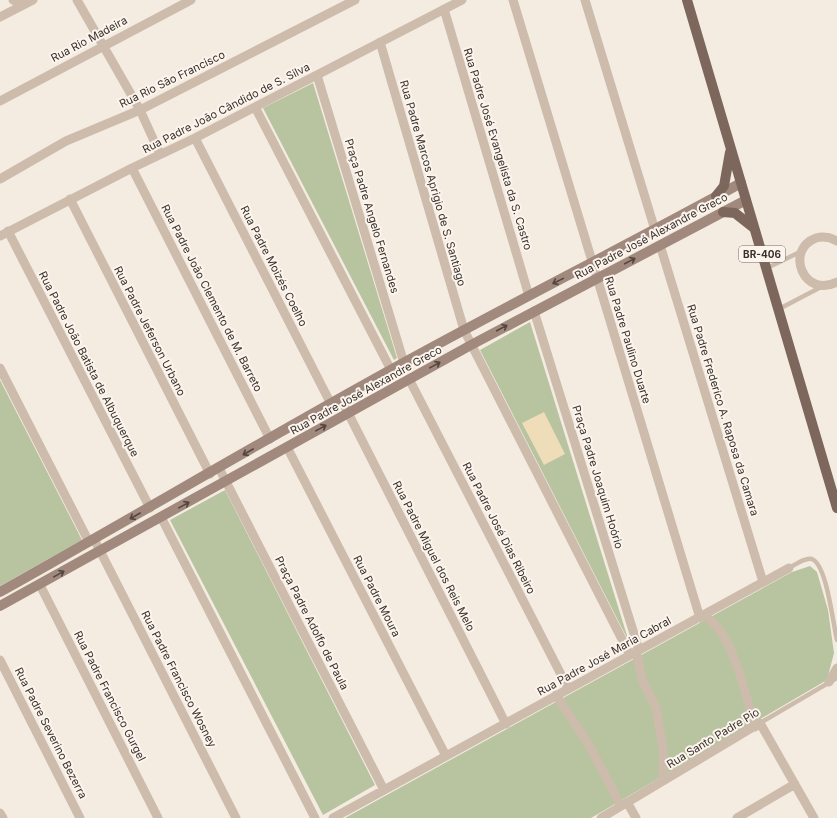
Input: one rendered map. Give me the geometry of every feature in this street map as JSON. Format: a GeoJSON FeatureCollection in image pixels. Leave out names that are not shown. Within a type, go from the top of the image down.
{"type":"FeatureCollection","features":[{"type":"Feature","properties":{"kind":"main road","name":"BR-406"},"geometry":{"type":"LineString","coordinates":[[687,0],[837,508]]}},
{"type":"Feature","properties":{"kind":"main road"},"geometry":{"type":"LineString","coordinates":[[716,196],[724,186],[730,148]]}},
{"type":"Feature","properties":{"kind":"main road"},"geometry":{"type":"LineString","coordinates":[[723,212],[735,214],[755,229]]}},
{"type":"Feature","properties":{"kind":"street"},"geometry":{"type":"LineString","coordinates":[[14,0],[23,5]]}},
{"type":"Feature","properties":{"kind":"street"},"geometry":{"type":"LineString","coordinates":[[0,17],[33,0]]}},
{"type":"Feature","properties":{"kind":"street"},"geometry":{"type":"LineString","coordinates":[[77,0],[140,110],[160,154]]}},
{"type":"Feature","properties":{"kind":"street","name":"Rua Rio Madeira"},"geometry":{"type":"LineString","coordinates":[[0,101],[191,0]]}},
{"type":"Feature","properties":{"kind":"street","name":"Rua Rio São Francisco"},"geometry":{"type":"LineString","coordinates":[[0,178],[66,141],[140,110],[355,0]]}},
{"type":"Feature","properties":{"kind":"street","name":"Rua Padre João Cândido de S. Silva"},"geometry":{"type":"LineString","coordinates":[[4,233],[160,154],[195,138],[462,0]]}},
{"type":"Feature","properties":{"kind":"street","name":"Rua Padre Paulino Duarte"},"geometry":{"type":"LineString","coordinates":[[513,0],[701,616]]}},
{"type":"Feature","properties":{"kind":"street"},"geometry":{"type":"LineString","coordinates":[[585,0],[655,230]]}},
{"type":"Feature","properties":{"kind":"street","name":"Rua Padre José Evangelista da S. Castro"},"geometry":{"type":"LineString","coordinates":[[444,9],[529,296]]}},
{"type":"Feature","properties":{"kind":"street","name":"Rua Padre Marcos Aprigio de S. Santiago"},"geometry":{"type":"LineString","coordinates":[[380,42],[464,330],[471,345]]}},
{"type":"Feature","properties":{"kind":"street","name":"Praça Padre Angelo Fernandes"},"geometry":{"type":"LineString","coordinates":[[317,75],[404,363]]}},
{"type":"Feature","properties":{"kind":"street"},"geometry":{"type":"LineString","coordinates":[[255,107],[391,370]]}},
{"type":"Feature","properties":{"kind":"street","name":"Rua Padre Moizés Coelho"},"geometry":{"type":"LineString","coordinates":[[195,138],[331,404]]}},
{"type":"Feature","properties":{"kind":"street","name":"Rua Padre João Clemento de M. Barreto"},"geometry":{"type":"LineString","coordinates":[[132,168],[270,439]]}},
{"type":"Feature","properties":{"kind":"street","name":"Rua Padre José Alexandre Greco"},"geometry":{"type":"LineString","coordinates":[[0,592],[391,370],[464,330],[593,264],[740,182]]}},
{"type":"Feature","properties":{"kind":"street","name":"Rua Padre Jeferson Urbano"},"geometry":{"type":"LineString","coordinates":[[70,199],[214,471]]}},
{"type":"Feature","properties":{"kind":"street","name":"Rua Padre José Alexandre Greco"},"geometry":{"type":"LineString","coordinates":[[0,606],[471,345],[746,200]]}},
{"type":"Feature","properties":{"kind":"street","name":"Rua Padre João Batista de Albuquerque"},"geometry":{"type":"LineString","coordinates":[[4,233],[150,508]]}},
{"type":"Feature","properties":{"kind":"street"},"geometry":{"type":"LineString","coordinates":[[837,240],[828,237],[820,237],[806,245],[802,251],[800,259],[803,275],[815,285],[823,286],[837,282]]}},
{"type":"Feature","properties":{"kind":"street","name":"Rua Padre Frederico A. Raposa da Camara"},"geometry":{"type":"LineString","coordinates":[[660,245],[763,582]]}},
{"type":"Feature","properties":{"kind":"street","name":"Praça Padre Joaquim Hoório"},"geometry":{"type":"LineString","coordinates":[[534,311],[635,652]]}},
{"type":"Feature","properties":{"kind":"street"},"geometry":{"type":"LineString","coordinates":[[471,345],[635,652],[643,682],[656,708],[663,748],[663,781]]}},
{"type":"Feature","properties":{"kind":"street","name":"Rua Padre Francisco Wosney"},"geometry":{"type":"LineString","coordinates":[[0,368],[92,541],[100,551],[236,818]]}},
{"type":"Feature","properties":{"kind":"street","name":"Rua Padre José Dias Ribeiro"},"geometry":{"type":"LineString","coordinates":[[409,379],[568,688]]}},
{"type":"Feature","properties":{"kind":"street","name":"Rua Padre Miguel dos Reis Melo"},"geometry":{"type":"LineString","coordinates":[[341,399],[506,724]]}},
{"type":"Feature","properties":{"kind":"street","name":"Rua Padre Moura"},"geometry":{"type":"LineString","coordinates":[[287,447],[446,756]]}},
{"type":"Feature","properties":{"kind":"street","name":"Praça Padre Adolfo de Paula"},"geometry":{"type":"LineString","coordinates":[[214,471],[226,481],[384,790]]}},
{"type":"Feature","properties":{"kind":"street"},"geometry":{"type":"LineString","coordinates":[[161,517],[315,818]]}},
{"type":"Feature","properties":{"kind":"street","name":"Rua Padre José Maria Cabral"},"geometry":{"type":"LineString","coordinates":[[334,818],[506,724],[568,688],[789,568]]}},
{"type":"Feature","properties":{"kind":"street","name":"Rua Padre Francisco Gurgel"},"geometry":{"type":"LineString","coordinates":[[40,585],[158,818]]}},
{"type":"Feature","properties":{"kind":"street"},"geometry":{"type":"LineString","coordinates":[[701,616],[711,620],[725,637],[758,725],[795,784],[814,818]]}},
{"type":"Feature","properties":{"kind":"street","name":"Rua Padre Severino Bezerra"},"geometry":{"type":"LineString","coordinates":[[0,660],[80,818]]}},
{"type":"Feature","properties":{"kind":"street"},"geometry":{"type":"LineString","coordinates":[[833,680],[837,668]]}},
{"type":"Feature","properties":{"kind":"street"},"geometry":{"type":"LineString","coordinates":[[556,695],[589,745],[624,804],[636,818]]}},
{"type":"Feature","properties":{"kind":"street","name":"Rua Santo Padre Pio"},"geometry":{"type":"LineString","coordinates":[[601,818],[758,725]]}},
{"type":"Feature","properties":{"kind":"street"},"geometry":{"type":"LineString","coordinates":[[737,818],[795,784]]}},
{"type":"Feature","properties":{"kind":"street"},"geometry":{"type":"LineString","coordinates":[[0,813],[3,818]]}},
{"type":"Feature","properties":{"kind":"lane"},"geometry":{"type":"LineString","coordinates":[[767,268],[802,251]]}},
{"type":"Feature","properties":{"kind":"lane"},"geometry":{"type":"LineString","coordinates":[[779,309],[823,286]]}},
{"type":"Feature","properties":{"kind":"lane","name":"Rua Padre José Maria Cabral"},"geometry":{"type":"LineString","coordinates":[[789,568],[808,559],[813,560],[818,566],[825,582],[837,640]]}},
{"type":"Feature","properties":{"kind":"lane","name":"Rua Santo Padre Pio"},"geometry":{"type":"LineString","coordinates":[[758,725],[833,680]]}},
{"type":"Feature","properties":{"kind":"green space"},"geometry":{"type":"Polygon","coordinates":[[[313,83],[397,358],[394,360],[263,108],[313,83]]]}},
{"type":"Feature","properties":{"kind":"green space"},"geometry":{"type":"Polygon","coordinates":[[[530,322],[629,642],[480,350],[530,322]]]}},
{"type":"Feature","properties":{"kind":"green space"},"geometry":{"type":"Polygon","coordinates":[[[0,380],[82,540],[0,586],[0,380]]]}},
{"type":"Feature","properties":{"kind":"green space"},"geometry":{"type":"Polygon","coordinates":[[[225,490],[375,785],[323,815],[170,520],[225,490]]]}},
{"type":"Feature","properties":{"kind":"green space"},"geometry":{"type":"Polygon","coordinates":[[[810,566],[817,572],[828,610],[834,653],[827,680],[591,818],[345,818],[792,572],[810,566]]]}},
{"type":"Feature","properties":{"kind":"sand"},"geometry":{"type":"Polygon","coordinates":[[[544,412],[565,454],[544,465],[522,423],[544,412]]]}}]}
